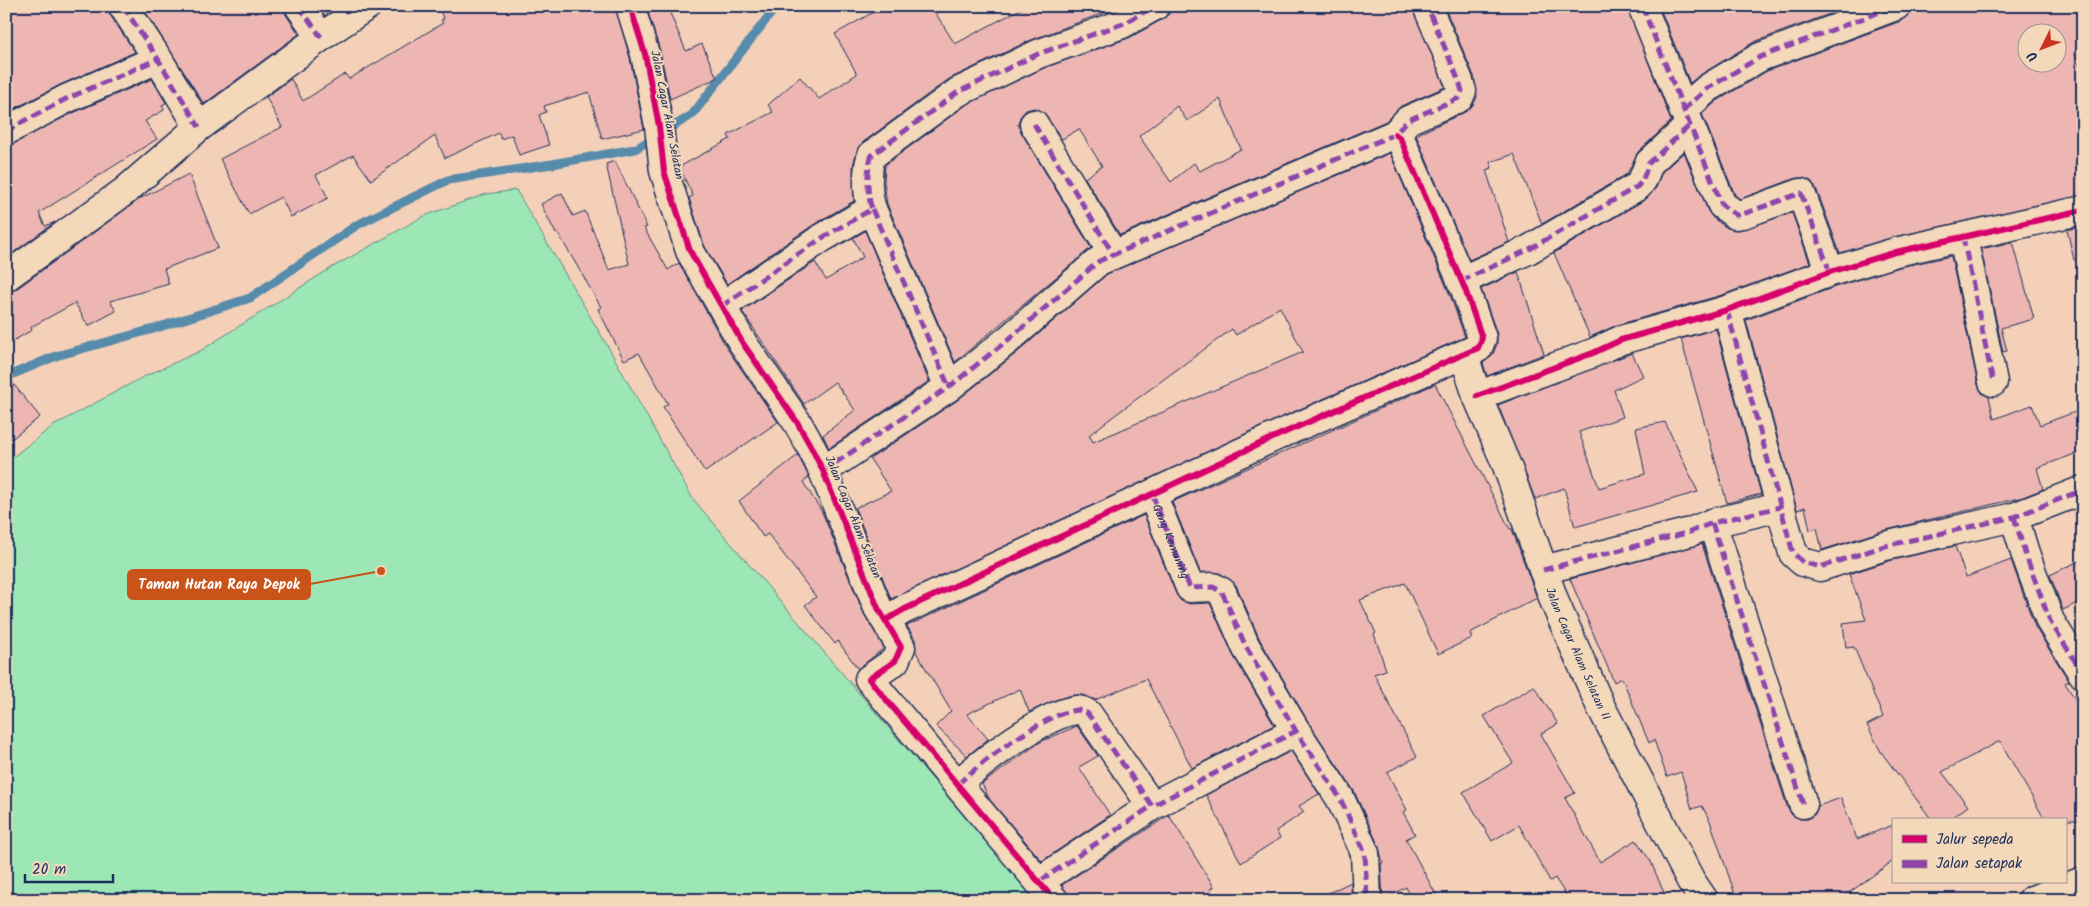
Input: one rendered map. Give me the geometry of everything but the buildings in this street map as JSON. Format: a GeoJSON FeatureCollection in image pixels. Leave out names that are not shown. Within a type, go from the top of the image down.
{"type":"FeatureCollection","features":[{"type":"Feature","properties":{"kind":"street"},"geometry":{"type":"LineString","coordinates":[[123,6],[199,127]]}},
{"type":"Feature","properties":{"kind":"street"},"geometry":{"type":"LineString","coordinates":[[299,6],[321,37]]}},
{"type":"Feature","properties":{"kind":"street"},"geometry":{"type":"LineString","coordinates":[[6,277],[125,191],[199,127],[321,37],[367,6]]}},
{"type":"Feature","properties":{"kind":"street","name":"Jalan Cagar Alam Selatan"},"geometry":{"type":"LineString","coordinates":[[630,6],[646,54],[660,126],[664,171],[690,251],[742,342],[797,422],[823,472],[878,608],[901,647],[895,661],[869,679],[1047,891]]}},
{"type":"Feature","properties":{"kind":"street"},"geometry":{"type":"LineString","coordinates":[[948,387],[869,201],[869,161],[875,151],[958,92],[1038,54],[1122,24],[1155,6]]}},
{"type":"Feature","properties":{"kind":"street"},"geometry":{"type":"LineString","coordinates":[[823,472],[948,387],[1009,339],[1089,269],[1113,254],[1395,134],[1408,120],[1461,95],[1459,81],[1427,6]]}},
{"type":"Feature","properties":{"kind":"street"},"geometry":{"type":"LineString","coordinates":[[1642,6],[1722,205],[1736,215],[1743,214],[1801,192],[1830,272]]}},
{"type":"Feature","properties":{"kind":"street"},"geometry":{"type":"LineString","coordinates":[[1461,281],[1528,250],[1638,186],[1649,163],[1708,88],[1760,57],[1896,6]]}},
{"type":"Feature","properties":{"kind":"street"},"geometry":{"type":"LineString","coordinates":[[6,132],[66,99],[158,59]]}},
{"type":"Feature","properties":{"kind":"street"},"geometry":{"type":"LineString","coordinates":[[1034,124],[1113,254]]}},
{"type":"Feature","properties":{"kind":"street"},"geometry":{"type":"LineString","coordinates":[[886,620],[905,609],[1281,434],[1478,348],[1482,338],[1461,281],[1400,138],[1395,134]]}},
{"type":"Feature","properties":{"kind":"street"},"geometry":{"type":"LineString","coordinates":[[722,306],[822,238],[872,209]]}},
{"type":"Feature","properties":{"kind":"street"},"geometry":{"type":"LineString","coordinates":[[1477,396],[1593,353],[1621,340],[1727,310],[1830,272],[1896,252],[2083,210]]}},
{"type":"Feature","properties":{"kind":"street"},"geometry":{"type":"LineString","coordinates":[[1963,237],[1993,382]]}},
{"type":"Feature","properties":{"kind":"street"},"geometry":{"type":"LineString","coordinates":[[1727,310],[1792,553],[1803,562],[1820,567],[1885,546],[2014,517],[2083,490]]}},
{"type":"Feature","properties":{"kind":"street","name":"Jalan Cagar Alam Selatan II"},"geometry":{"type":"LineString","coordinates":[[1464,355],[1477,396],[1507,466],[1555,603],[1600,705],[1691,881],[1704,900]]}},
{"type":"Feature","properties":{"kind":"street","name":"Gang Kemuning"},"geometry":{"type":"LineString","coordinates":[[1152,494],[1190,588],[1213,587],[1222,592],[1246,647],[1296,731]]}},
{"type":"Feature","properties":{"kind":"street"},"geometry":{"type":"LineString","coordinates":[[1543,570],[1690,532],[1712,523],[1780,508]]}},
{"type":"Feature","properties":{"kind":"street"},"geometry":{"type":"LineString","coordinates":[[2014,517],[2050,621],[2083,674]]}},
{"type":"Feature","properties":{"kind":"street"},"geometry":{"type":"LineString","coordinates":[[1712,523],[1803,804]]}},
{"type":"Feature","properties":{"kind":"street"},"geometry":{"type":"LineString","coordinates":[[958,784],[975,769],[1055,717],[1079,710],[1088,714],[1152,806]]}},
{"type":"Feature","properties":{"kind":"street"},"geometry":{"type":"LineString","coordinates":[[1047,891],[1152,806],[1296,731],[1340,798],[1365,853],[1367,900]]}},
{"type":"Feature","properties":{"kind":"street"},"geometry":{"type":"LineString","coordinates":[[2032,900],[2083,882]]}},
{"type":"Feature","properties":{"kind":"green space"},"geometry":{"type":"Polygon","coordinates":[[[516,190],[611,352],[693,499],[1036,900],[6,900],[6,462],[53,426],[141,378],[200,351],[331,268],[424,216],[486,194],[516,190]]]}},
{"type":"Feature","properties":{"kind":"waterway"},"geometry":{"type":"LineString","coordinates":[[6,377],[56,356],[150,330],[250,298],[357,225],[448,180],[635,149],[692,115],[772,12],[781,6]]}},
{"type":"Feature","properties":{"kind":"marked path"},"geometry":{"type":"LineString","coordinates":[[123,6],[199,127]]}},
{"type":"Feature","properties":{"kind":"marked path"},"geometry":{"type":"LineString","coordinates":[[299,6],[321,37]]}},
{"type":"Feature","properties":{"kind":"marked path"},"geometry":{"type":"LineString","coordinates":[[722,306],[822,238],[872,209],[868,182],[872,155],[958,92],[1038,54],[1122,24],[1155,6]]}},
{"type":"Feature","properties":{"kind":"marked path"},"geometry":{"type":"LineString","coordinates":[[823,471],[949,387],[1009,339],[1099,261],[1395,134],[1408,120],[1459,98],[1462,91],[1459,81],[1427,6]]}},
{"type":"Feature","properties":{"kind":"marked path"},"geometry":{"type":"LineString","coordinates":[[1642,6],[1722,205],[1736,215],[1743,214],[1801,193],[1830,272]]}},
{"type":"Feature","properties":{"kind":"marked path"},"geometry":{"type":"LineString","coordinates":[[1683,110],[1708,88],[1760,57],[1896,6]]}},
{"type":"Feature","properties":{"kind":"marked path"},"geometry":{"type":"LineString","coordinates":[[6,131],[66,99],[158,59]]}},
{"type":"Feature","properties":{"kind":"marked path"},"geometry":{"type":"LineString","coordinates":[[1034,124],[1113,254]]}},
{"type":"Feature","properties":{"kind":"marked path"},"geometry":{"type":"LineString","coordinates":[[1461,281],[1528,250],[1638,186],[1649,163],[1689,126]]}},
{"type":"Feature","properties":{"kind":"marked path"},"geometry":{"type":"LineString","coordinates":[[872,209],[949,387]]}},
{"type":"Feature","properties":{"kind":"marked path"},"geometry":{"type":"LineString","coordinates":[[1963,237],[1993,382]]}},
{"type":"Feature","properties":{"kind":"marked path"},"geometry":{"type":"LineString","coordinates":[[1727,310],[1793,553],[1803,562],[1820,567],[1885,546],[2014,517],[2083,490]]}},
{"type":"Feature","properties":{"kind":"marked path"},"geometry":{"type":"LineString","coordinates":[[1152,494],[1190,588],[1213,587],[1222,592],[1246,647],[1296,731],[1340,798],[1365,853],[1367,900]]}},
{"type":"Feature","properties":{"kind":"marked path"},"geometry":{"type":"LineString","coordinates":[[1543,570],[1690,532],[1712,523],[1780,507]]}},
{"type":"Feature","properties":{"kind":"marked path"},"geometry":{"type":"LineString","coordinates":[[2014,517],[2050,621],[2083,674]]}},
{"type":"Feature","properties":{"kind":"marked path"},"geometry":{"type":"LineString","coordinates":[[1712,523],[1803,804]]}},
{"type":"Feature","properties":{"kind":"marked path"},"geometry":{"type":"LineString","coordinates":[[958,784],[998,752],[1032,729],[1064,713],[1077,710],[1088,714],[1152,806],[1296,731]]}},
{"type":"Feature","properties":{"kind":"marked path"},"geometry":{"type":"LineString","coordinates":[[1040,881],[1152,806]]}},
{"type":"Feature","properties":{"kind":"cycle path"},"geometry":{"type":"LineString","coordinates":[[630,6],[645,54],[659,126],[664,171],[690,251],[742,342],[797,422],[810,445],[823,471],[878,608],[901,647],[895,661],[869,679],[1054,900]]}},
{"type":"Feature","properties":{"kind":"cycle path"},"geometry":{"type":"LineString","coordinates":[[886,620],[905,609],[1281,434],[1478,348],[1482,338],[1465,289],[1400,138],[1395,134]]}},
{"type":"Feature","properties":{"kind":"cycle path"},"geometry":{"type":"LineString","coordinates":[[1477,396],[1593,353],[1621,340],[1727,310],[1830,272],[1896,252],[2083,210]]}},
{"type":"Feature","properties":{"kind":"place","name":"Taman Hutan Raya Depok"},"geometry":{"type":"Point","coordinates":[381,571]}}]}
